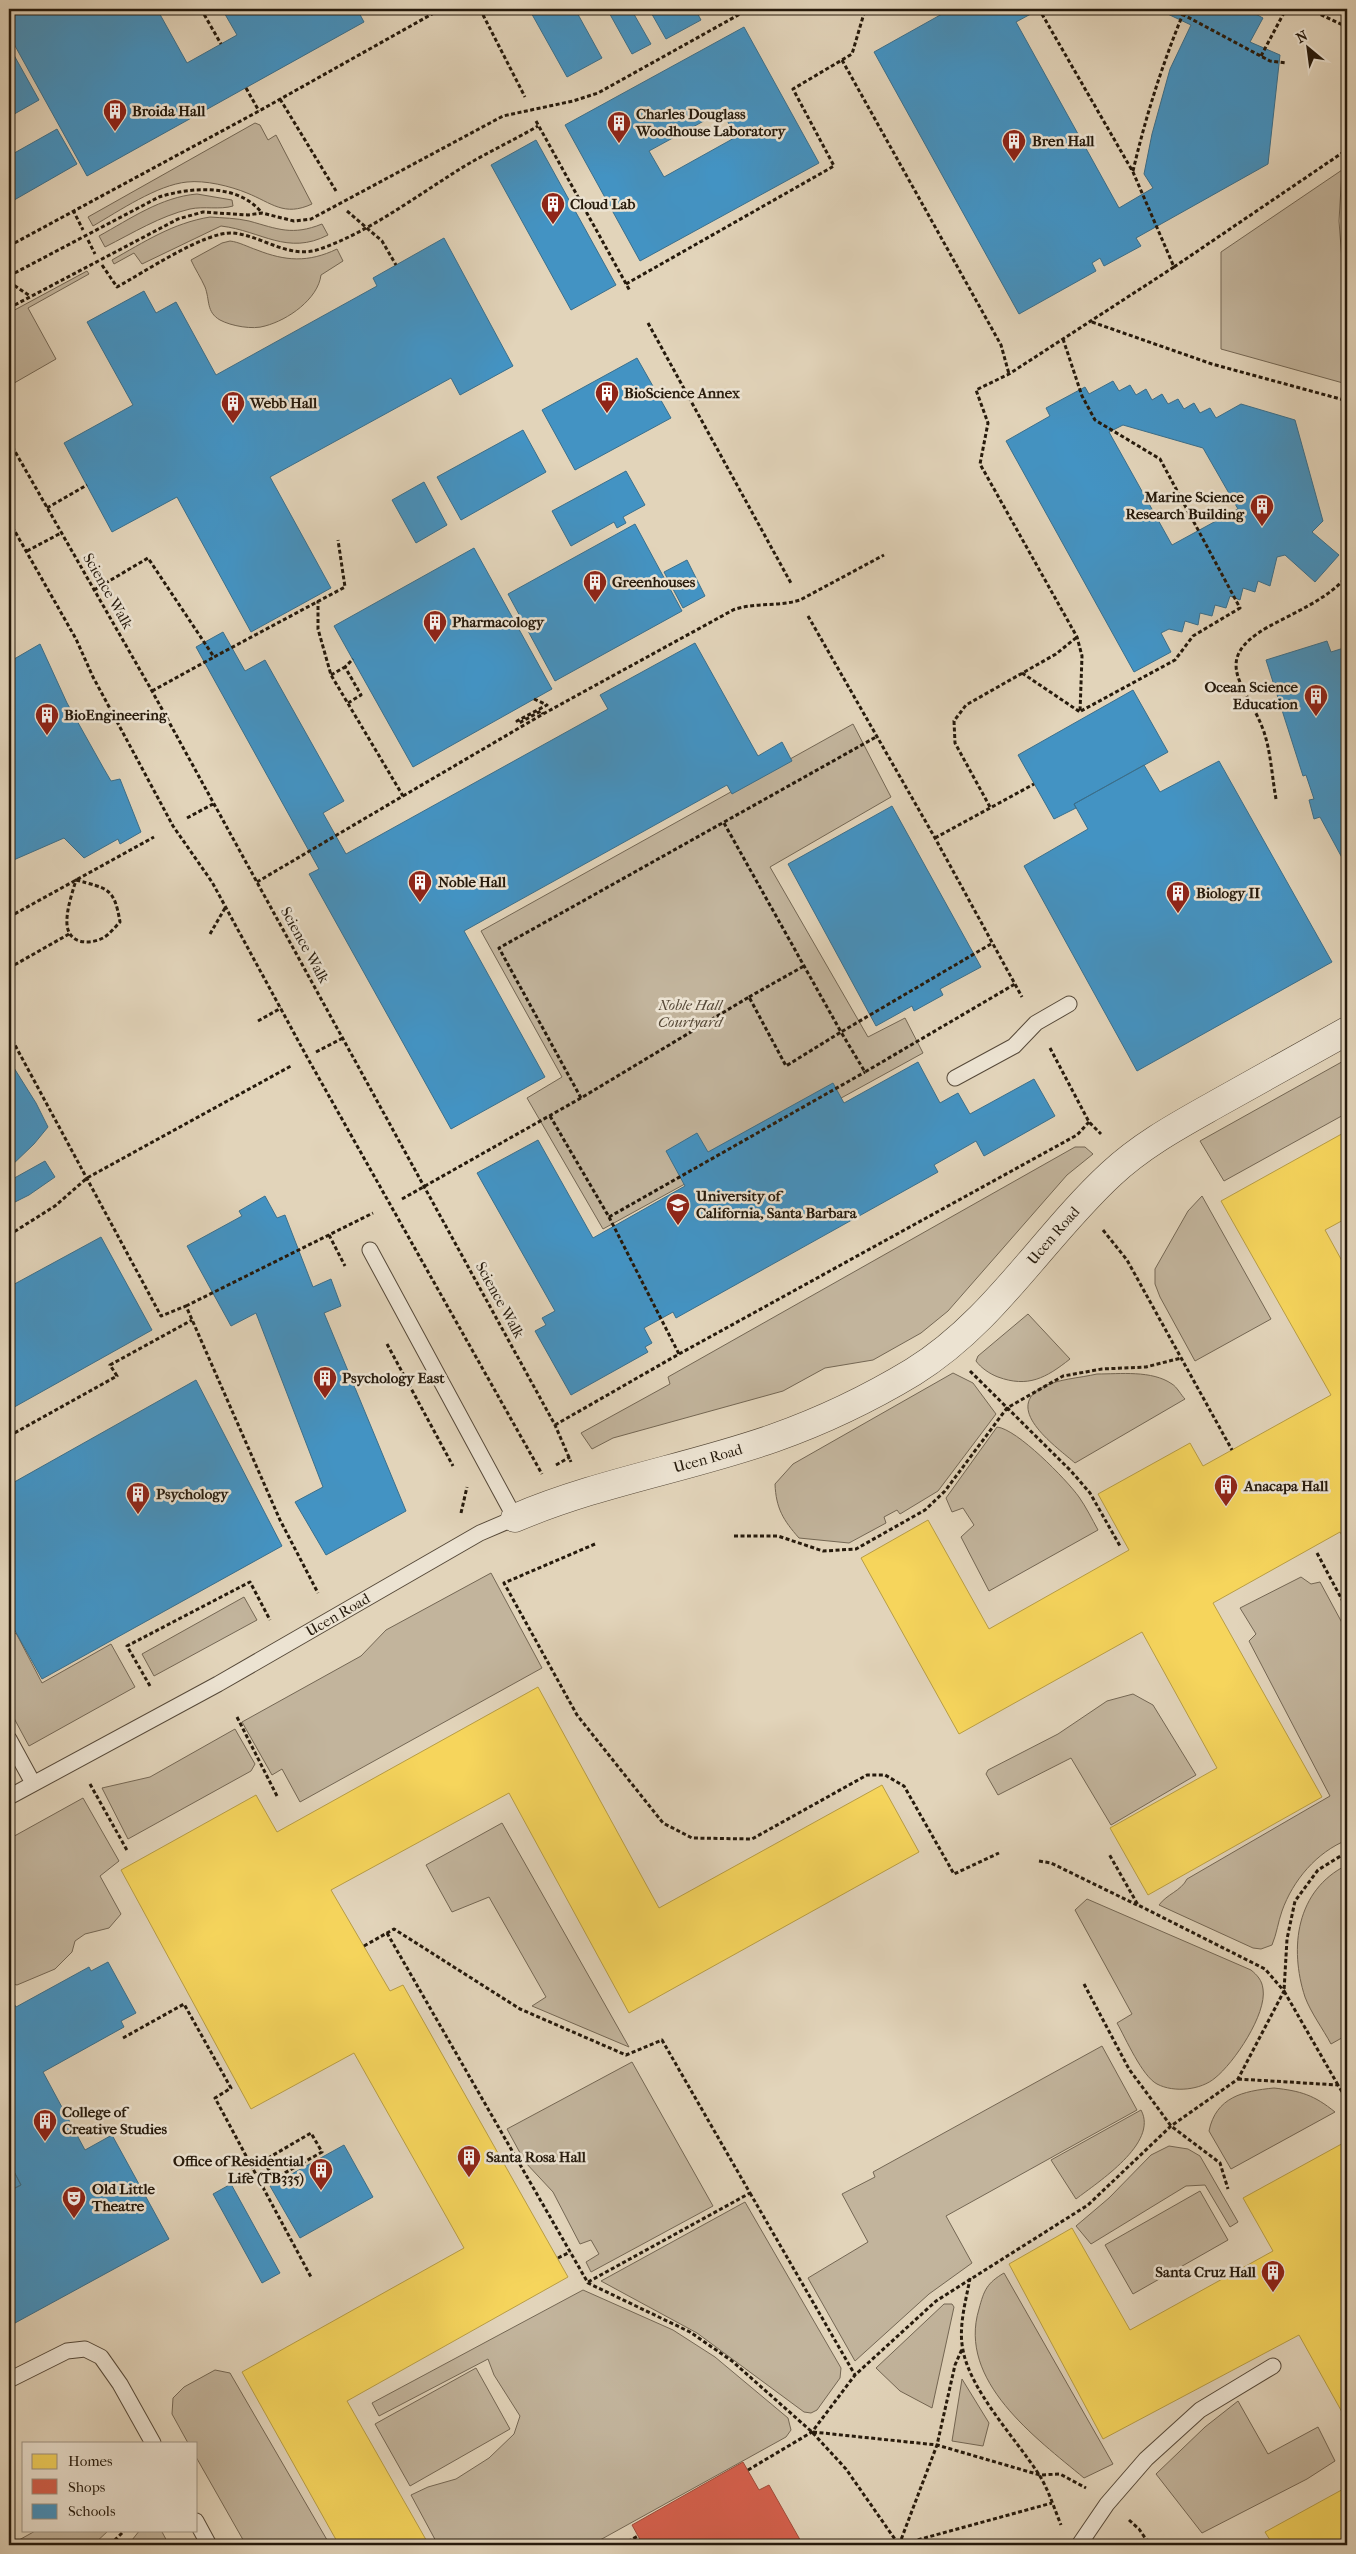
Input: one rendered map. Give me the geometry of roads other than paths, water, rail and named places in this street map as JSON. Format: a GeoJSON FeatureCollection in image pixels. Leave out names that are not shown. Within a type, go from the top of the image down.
{"type":"FeatureCollection","features":[{"type":"Feature","properties":{"kind":"street","name":"Ucen Road"},"geometry":{"type":"LineString","coordinates":[[515,1518],[555,1501],[775,1438],[846,1408],[912,1373],[948,1349],[972,1328],[1083,1203],[1110,1175],[1149,1143],[1347,1031]]}},
{"type":"Feature","properties":{"kind":"lane"},"geometry":{"type":"LineString","coordinates":[[955,1078],[1014,1046],[1036,1023],[1069,1004]]}},
{"type":"Feature","properties":{"kind":"lane"},"geometry":{"type":"LineString","coordinates":[[370,1250],[515,1518]]}},
{"type":"Feature","properties":{"kind":"lane","name":"Ucen Road"},"geometry":{"type":"LineString","coordinates":[[9,1797],[218,1684],[480,1533],[515,1518]]}},
{"type":"Feature","properties":{"kind":"lane"},"geometry":{"type":"LineString","coordinates":[[9,1739],[33,1783]]}},
{"type":"Feature","properties":{"kind":"lane"},"geometry":{"type":"LineString","coordinates":[[9,2380],[68,2351],[85,2349],[101,2357],[120,2384],[152,2442]]}},
{"type":"Feature","properties":{"kind":"lane"},"geometry":{"type":"LineString","coordinates":[[1079,2545],[1107,2504],[1146,2459],[1200,2410],[1273,2366]]}},
{"type":"Feature","properties":{"kind":"lane"},"geometry":{"type":"LineString","coordinates":[[198,2525],[209,2545]]}},
{"type":"Feature","properties":{"kind":"place","name":"Broida Hall"},"geometry":{"type":"Point","coordinates":[115,132]}},
{"type":"Feature","properties":{"kind":"place","name":"Charles Douglass Woodhouse Laboratory"},"geometry":{"type":"Point","coordinates":[619,144]}},
{"type":"Feature","properties":{"kind":"place","name":"Bren Hall"},"geometry":{"type":"Point","coordinates":[1014,162]}},
{"type":"Feature","properties":{"kind":"place","name":"Cloud Lab"},"geometry":{"type":"Point","coordinates":[553,225]}},
{"type":"Feature","properties":{"kind":"place","name":"BioScience Annex"},"geometry":{"type":"Point","coordinates":[607,414]}},
{"type":"Feature","properties":{"kind":"place","name":"Webb Hall"},"geometry":{"type":"Point","coordinates":[233,424]}},
{"type":"Feature","properties":{"kind":"place","name":"Marine Science Research Building"},"geometry":{"type":"Point","coordinates":[1262,527]}},
{"type":"Feature","properties":{"kind":"place","name":"Greenhouses"},"geometry":{"type":"Point","coordinates":[595,603]}},
{"type":"Feature","properties":{"kind":"place","name":"Pharmacology"},"geometry":{"type":"Point","coordinates":[435,643]}},
{"type":"Feature","properties":{"kind":"place","name":"Ocean Science Education"},"geometry":{"type":"Point","coordinates":[1316,717]}},
{"type":"Feature","properties":{"kind":"place","name":"BioEngineering"},"geometry":{"type":"Point","coordinates":[47,736]}},
{"type":"Feature","properties":{"kind":"place","name":"Noble Hall"},"geometry":{"type":"Point","coordinates":[420,903]}},
{"type":"Feature","properties":{"kind":"place","name":"Biology II"},"geometry":{"type":"Point","coordinates":[1178,914]}},
{"type":"Feature","properties":{"kind":"place","name":"University of California, Santa Barbara"},"geometry":{"type":"Point","coordinates":[678,1226]}},
{"type":"Feature","properties":{"kind":"place","name":"Psychology East"},"geometry":{"type":"Point","coordinates":[325,1399]}},
{"type":"Feature","properties":{"kind":"place","name":"Anacapa Hall"},"geometry":{"type":"Point","coordinates":[1226,1507]}},
{"type":"Feature","properties":{"kind":"place","name":"Psychology"},"geometry":{"type":"Point","coordinates":[138,1515]}},
{"type":"Feature","properties":{"kind":"place","name":"College of Creative Studies"},"geometry":{"type":"Point","coordinates":[45,2142]}},
{"type":"Feature","properties":{"kind":"place","name":"Santa Rosa Hall"},"geometry":{"type":"Point","coordinates":[469,2178]}},
{"type":"Feature","properties":{"kind":"place","name":"Office of Residential Life (TB335)"},"geometry":{"type":"Point","coordinates":[321,2191]}},
{"type":"Feature","properties":{"kind":"place","name":"Old Little Theatre"},"geometry":{"type":"Point","coordinates":[74,2219]}},
{"type":"Feature","properties":{"kind":"place","name":"Santa Cruz Hall"},"geometry":{"type":"Point","coordinates":[1273,2293]}},
{"type":"Feature","properties":{"kind":"park label","name":"Noble Hall Courtyard"},"geometry":{"type":"Point","coordinates":[690,1014]}}]}
